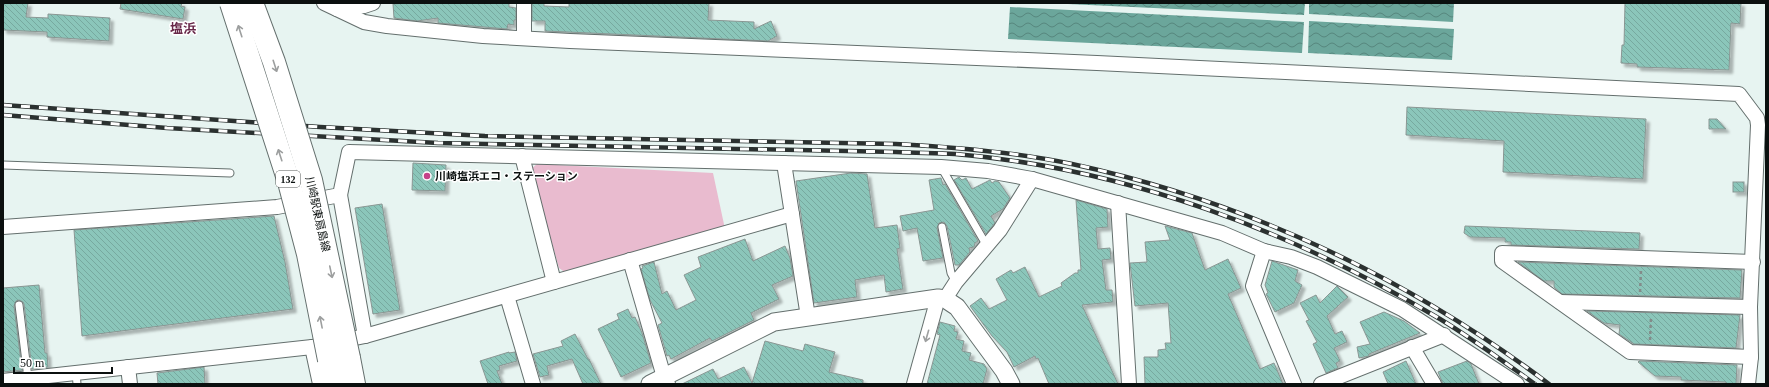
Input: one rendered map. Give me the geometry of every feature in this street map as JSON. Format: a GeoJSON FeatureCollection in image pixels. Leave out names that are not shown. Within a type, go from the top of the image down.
{"type":"FeatureCollection","features":[{"type":"Feature","properties":{"kind":"highway","name":"川崎駅東扇島線"},"geometry":{"type":"LineString","coordinates":[[231,3],[289,182],[308,254],[330,355],[354,384]]}},
{"type":"Feature","properties":{"kind":"highway","name":"川崎駅東扇島線"},"geometry":{"type":"LineString","coordinates":[[252,3],[274,62],[311,180],[333,384]]}},
{"type":"Feature","properties":{"kind":"street"},"geometry":{"type":"LineString","coordinates":[[324,3],[364,22],[387,26],[483,36],[570,41],[1105,63],[1739,94],[1762,125],[1750,307],[1751,357],[1748,384]]}},
{"type":"Feature","properties":{"kind":"street"},"geometry":{"type":"LineString","coordinates":[[337,9],[364,6],[373,3]]}},
{"type":"Feature","properties":{"kind":"street"},"geometry":{"type":"LineString","coordinates":[[524,3],[524,38]]}},
{"type":"Feature","properties":{"kind":"street"},"geometry":{"type":"LineString","coordinates":[[365,336],[340,195],[349,152],[941,167],[988,171],[1032,179],[1222,233],[1264,251],[1291,256],[1402,308],[1444,334],[1517,384]]}},
{"type":"Feature","properties":{"kind":"street"},"geometry":{"type":"LineString","coordinates":[[522,156],[554,282]]}},
{"type":"Feature","properties":{"kind":"street"},"geometry":{"type":"LineString","coordinates":[[784,163],[808,317]]}},
{"type":"Feature","properties":{"kind":"street"},"geometry":{"type":"LineString","coordinates":[[914,384],[942,299],[1000,230],[1032,179]]}},
{"type":"Feature","properties":{"kind":"street"},"geometry":{"type":"LineString","coordinates":[[3,227],[277,207],[340,195]]}},
{"type":"Feature","properties":{"kind":"street"},"geometry":{"type":"LineString","coordinates":[[1118,203],[1129,384]]}},
{"type":"Feature","properties":{"kind":"street"},"geometry":{"type":"LineString","coordinates":[[3,381],[28,378],[77,378],[128,367],[330,355],[365,336],[792,214]]}},
{"type":"Feature","properties":{"kind":"street"},"geometry":{"type":"LineString","coordinates":[[1264,251],[1253,286],[1294,384]]}},
{"type":"Feature","properties":{"kind":"street"},"geometry":{"type":"LineString","coordinates":[[1751,357],[1630,352],[1502,260],[1502,253],[1753,262]]}},
{"type":"Feature","properties":{"kind":"street"},"geometry":{"type":"LineString","coordinates":[[630,260],[661,382],[769,324],[808,317],[942,299],[957,307],[1004,371],[1011,384]]}},
{"type":"Feature","properties":{"kind":"street"},"geometry":{"type":"LineString","coordinates":[[507,296],[533,384]]}},
{"type":"Feature","properties":{"kind":"street"},"geometry":{"type":"LineString","coordinates":[[1560,302],[1750,307]]}},
{"type":"Feature","properties":{"kind":"street"},"geometry":{"type":"LineString","coordinates":[[1321,384],[1444,334]]}},
{"type":"Feature","properties":{"kind":"street"},"geometry":{"type":"LineString","coordinates":[[1412,347],[1434,384]]}},
{"type":"Feature","properties":{"kind":"street"},"geometry":{"type":"LineString","coordinates":[[320,384],[330,355]]}},
{"type":"Feature","properties":{"kind":"street"},"geometry":{"type":"LineString","coordinates":[[128,367],[130,384]]}},
{"type":"Feature","properties":{"kind":"lane"},"geometry":{"type":"LineString","coordinates":[[3,165],[230,173]]}},
{"type":"Feature","properties":{"kind":"lane"},"geometry":{"type":"LineString","coordinates":[[941,167],[987,246]]}},
{"type":"Feature","properties":{"kind":"lane"},"geometry":{"type":"LineString","coordinates":[[942,227],[951,273],[956,282]]}},
{"type":"Feature","properties":{"kind":"lane"},"geometry":{"type":"LineString","coordinates":[[19,305],[28,378]]}},
{"type":"Feature","properties":{"kind":"path"},"geometry":{"type":"LineString","coordinates":[[1641,258],[1649,352]]}},
{"type":"Feature","properties":{"kind":"shaded area"},"geometry":{"type":"Polygon","coordinates":[[[537,164],[713,173],[725,229],[566,273],[559,268],[531,169],[537,164]]]}},
{"type":"Feature","properties":{"kind":"water"},"geometry":{"type":"Polygon","coordinates":[[[1046,3],[1305,3],[1304,15],[1046,3]]]}},
{"type":"Feature","properties":{"kind":"water"},"geometry":{"type":"Polygon","coordinates":[[[1309,3],[1454,3],[1453,22],[1309,14],[1309,3]]]}},
{"type":"Feature","properties":{"kind":"water"},"geometry":{"type":"Polygon","coordinates":[[[1010,7],[1304,22],[1302,53],[1008,39],[1010,7]]]}},
{"type":"Feature","properties":{"kind":"water"},"geometry":{"type":"Polygon","coordinates":[[[1309,21],[1454,29],[1452,60],[1308,53],[1309,21]]]}},
{"type":"Feature","properties":{"kind":"building"},"geometry":{"type":"Polygon","coordinates":[[[3,3],[28,3],[26,17],[48,18],[48,14],[110,18],[109,41],[47,37],[47,32],[3,30],[3,3]]]}},
{"type":"Feature","properties":{"kind":"building"},"geometry":{"type":"Polygon","coordinates":[[[121,3],[182,3],[181,6],[185,7],[183,19],[120,9],[121,3]]]}},
{"type":"Feature","properties":{"kind":"building"},"geometry":{"type":"Polygon","coordinates":[[[509,3],[509,7],[516,8],[516,20],[514,20],[514,25],[508,24],[507,29],[438,23],[438,18],[417,21],[394,18],[393,4],[509,3]]]}},
{"type":"Feature","properties":{"kind":"building"},"geometry":{"type":"Polygon","coordinates":[[[532,3],[544,3],[544,6],[569,7],[569,3],[709,3],[708,20],[754,22],[754,29],[771,21],[777,36],[768,41],[545,31],[545,21],[532,21],[532,3]]]}},
{"type":"Feature","properties":{"kind":"building"},"geometry":{"type":"Polygon","coordinates":[[[1625,3],[1741,3],[1740,24],[1731,23],[1729,70],[1637,67],[1637,64],[1621,63],[1622,45],[1624,45],[1625,3]]]}},
{"type":"Feature","properties":{"kind":"building"},"geometry":{"type":"Polygon","coordinates":[[[1407,107],[1646,119],[1643,179],[1503,172],[1504,141],[1406,135],[1407,107]]]}},
{"type":"Feature","properties":{"kind":"building"},"geometry":{"type":"Polygon","coordinates":[[[1709,119],[1717,119],[1726,129],[1709,129],[1709,119]]]}},
{"type":"Feature","properties":{"kind":"building"},"geometry":{"type":"Polygon","coordinates":[[[413,163],[446,165],[445,191],[412,190],[413,163]]]}},
{"type":"Feature","properties":{"kind":"building"},"geometry":{"type":"Polygon","coordinates":[[[851,173],[867,174],[875,228],[897,225],[900,248],[897,249],[903,289],[886,292],[884,275],[855,280],[857,297],[814,303],[796,181],[851,173]]]}},
{"type":"Feature","properties":{"kind":"building"},"geometry":{"type":"Polygon","coordinates":[[[959,177],[962,180],[966,178],[972,189],[990,180],[992,183],[995,181],[999,182],[1010,198],[1003,209],[991,216],[995,223],[986,234],[954,180],[959,177]]]}},
{"type":"Feature","properties":{"kind":"building"},"geometry":{"type":"Polygon","coordinates":[[[941,178],[943,185],[945,184],[978,241],[975,243],[974,247],[969,248],[970,252],[959,265],[955,265],[947,226],[944,222],[939,223],[937,228],[943,258],[923,261],[917,228],[903,231],[900,216],[934,210],[929,180],[941,178]]]}},
{"type":"Feature","properties":{"kind":"building"},"geometry":{"type":"Polygon","coordinates":[[[1733,182],[1744,182],[1744,192],[1733,192],[1733,182]]]}},
{"type":"Feature","properties":{"kind":"building"},"geometry":{"type":"Polygon","coordinates":[[[1076,200],[1107,209],[1108,227],[1096,228],[1098,249],[1110,248],[1111,259],[1102,260],[1106,290],[1112,290],[1113,302],[1082,305],[1118,384],[1049,384],[1038,358],[1036,359],[1035,356],[1014,367],[1007,352],[992,336],[970,306],[981,298],[989,309],[1007,300],[996,279],[1011,270],[1013,273],[1025,267],[1039,297],[1062,286],[1061,283],[1075,273],[1078,273],[1078,270],[1081,270],[1076,200]]]}},
{"type":"Feature","properties":{"kind":"building"},"geometry":{"type":"Polygon","coordinates":[[[382,204],[400,310],[373,314],[355,208],[382,204]]]}},
{"type":"Feature","properties":{"kind":"building"},"geometry":{"type":"Polygon","coordinates":[[[274,216],[285,262],[293,309],[82,336],[74,230],[274,216]]]}},
{"type":"Feature","properties":{"kind":"building"},"geometry":{"type":"Polygon","coordinates":[[[1165,226],[1192,233],[1205,270],[1228,259],[1241,288],[1228,294],[1260,369],[1274,363],[1283,384],[1145,384],[1144,357],[1158,357],[1158,350],[1166,349],[1165,343],[1171,343],[1168,303],[1135,306],[1130,263],[1147,262],[1145,242],[1170,240],[1165,226]]]}},
{"type":"Feature","properties":{"kind":"building"},"geometry":{"type":"Polygon","coordinates":[[[1465,226],[1640,233],[1639,249],[1511,245],[1511,242],[1505,242],[1505,238],[1470,237],[1464,233],[1465,226]]]}},
{"type":"Feature","properties":{"kind":"building"},"geometry":{"type":"Polygon","coordinates":[[[745,239],[753,261],[785,246],[790,258],[793,276],[772,285],[779,299],[751,313],[754,320],[712,341],[710,338],[671,359],[669,355],[667,356],[658,325],[662,323],[650,300],[641,269],[643,268],[642,266],[654,262],[662,294],[667,291],[676,310],[696,300],[684,275],[701,267],[698,257],[745,239]]]}},
{"type":"Feature","properties":{"kind":"building"},"geometry":{"type":"Polygon","coordinates":[[[1272,261],[1298,270],[1295,281],[1302,285],[1294,303],[1275,312],[1266,294],[1268,293],[1265,285],[1272,261]]]}},
{"type":"Feature","properties":{"kind":"building"},"geometry":{"type":"Polygon","coordinates":[[[1518,262],[1742,270],[1740,298],[1562,294],[1554,287],[1554,281],[1544,281],[1518,262]]]}},
{"type":"Feature","properties":{"kind":"building"},"geometry":{"type":"Polygon","coordinates":[[[39,285],[45,353],[47,353],[48,367],[32,369],[24,304],[19,300],[16,301],[14,306],[22,370],[3,372],[3,288],[39,285]]]}},
{"type":"Feature","properties":{"kind":"building"},"geometry":{"type":"Polygon","coordinates":[[[1337,286],[1348,297],[1327,316],[1335,334],[1342,331],[1347,342],[1334,348],[1340,361],[1336,363],[1338,368],[1326,373],[1313,344],[1317,342],[1306,321],[1309,320],[1300,303],[1316,295],[1320,303],[1337,286]]]}},
{"type":"Feature","properties":{"kind":"building"},"geometry":{"type":"Polygon","coordinates":[[[628,309],[632,318],[635,317],[642,333],[651,363],[621,377],[598,329],[619,319],[617,314],[628,309]]]}},
{"type":"Feature","properties":{"kind":"building"},"geometry":{"type":"Polygon","coordinates":[[[1587,311],[1740,315],[1736,348],[1634,344],[1619,334],[1620,325],[1604,323],[1587,311]]]}},
{"type":"Feature","properties":{"kind":"building"},"geometry":{"type":"Polygon","coordinates":[[[1384,312],[1404,321],[1420,333],[1369,354],[1369,356],[1359,358],[1357,347],[1370,344],[1360,322],[1384,312]]]}},
{"type":"Feature","properties":{"kind":"building"},"geometry":{"type":"Polygon","coordinates":[[[940,322],[955,326],[954,331],[958,332],[956,339],[964,341],[962,351],[971,353],[969,360],[984,364],[987,369],[983,384],[927,384],[940,335],[937,334],[940,322]]]}},
{"type":"Feature","properties":{"kind":"building"},"geometry":{"type":"Polygon","coordinates":[[[575,334],[601,384],[583,384],[572,359],[547,366],[549,375],[540,377],[533,354],[563,346],[561,341],[575,334]]]}},
{"type":"Feature","properties":{"kind":"building"},"geometry":{"type":"Polygon","coordinates":[[[765,341],[803,351],[805,344],[835,352],[829,372],[863,380],[863,384],[682,384],[713,369],[718,379],[744,367],[752,383],[765,341]]]}},
{"type":"Feature","properties":{"kind":"building"},"geometry":{"type":"Polygon","coordinates":[[[509,352],[515,352],[517,361],[499,366],[500,370],[497,371],[502,384],[488,384],[480,361],[509,352]]]}},
{"type":"Feature","properties":{"kind":"building"},"geometry":{"type":"Polygon","coordinates":[[[1406,361],[1416,384],[1388,384],[1383,372],[1406,361]]]}},
{"type":"Feature","properties":{"kind":"building"},"geometry":{"type":"Polygon","coordinates":[[[1467,361],[1471,364],[1479,384],[1443,384],[1438,372],[1467,361]]]}},
{"type":"Feature","properties":{"kind":"building"},"geometry":{"type":"Polygon","coordinates":[[[1638,362],[1737,365],[1736,384],[1726,384],[1726,382],[1681,380],[1681,377],[1655,376],[1638,362]]]}},
{"type":"Feature","properties":{"kind":"building"},"geometry":{"type":"Polygon","coordinates":[[[204,367],[205,384],[158,384],[157,373],[204,367]]]}},
{"type":"Feature","properties":{"kind":"railway"},"geometry":{"type":"LineString","coordinates":[[3,105],[320,127],[485,136],[896,144],[1028,156],[1072,164],[1136,180],[1200,199],[1262,222],[1322,248],[1381,277],[1439,310],[1495,345],[1549,384]]}},
{"type":"Feature","properties":{"kind":"railway"},"geometry":{"type":"LineString","coordinates":[[3,115],[167,128],[438,143],[955,154],[1019,162],[1082,173],[1145,189],[1206,209],[1267,232],[1327,258],[1440,319],[1535,384]]}},
{"type":"Feature","properties":{"kind":"place","name":"川崎塩浜エコ・ステーション"},"geometry":{"type":"Point","coordinates":[427,176]}},
{"type":"Feature","properties":{"kind":"district","name":"塩浜"},"geometry":{"type":"Point","coordinates":[183,28]}}]}
